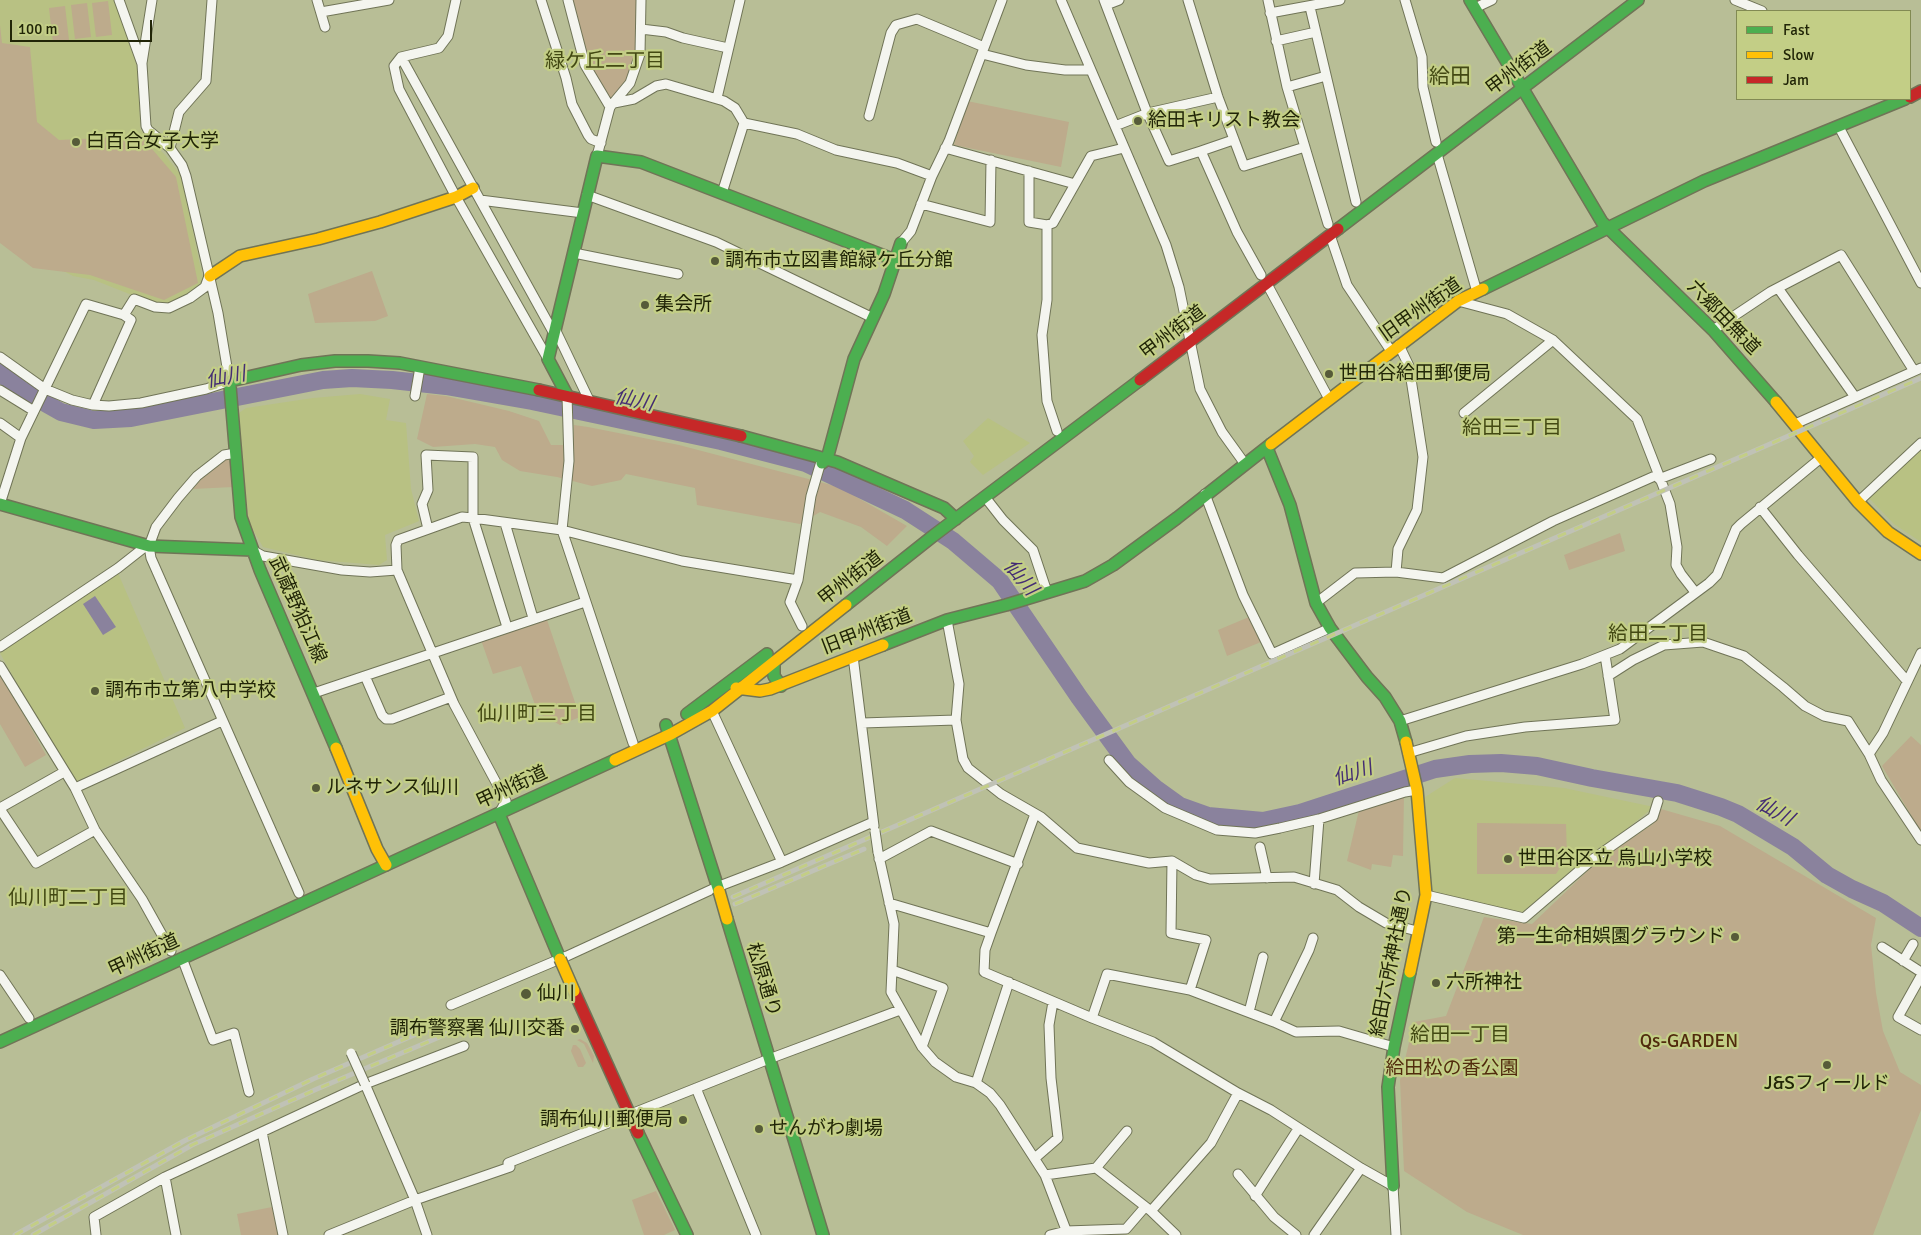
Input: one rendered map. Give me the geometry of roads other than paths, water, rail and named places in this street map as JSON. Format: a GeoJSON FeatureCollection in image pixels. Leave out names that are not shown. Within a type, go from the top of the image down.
{"type":"FeatureCollection","features":[{"type":"Feature","properties":{"kind":"main road","name":"甲州街道"},"geometry":{"type":"LineString","coordinates":[[0,1042],[182,958],[506,801],[633,742],[668,730],[921,533],[985,497],[1190,336],[1521,83],[1622,0]]}},
{"type":"Feature","properties":{"kind":"main road","name":"甲州街道"},"geometry":{"type":"LineString","coordinates":[[1521,83],[1638,0]]}},
{"type":"Feature","properties":{"kind":"main road","name":"六郷田無道"},"geometry":{"type":"LineString","coordinates":[[1473,4],[1602,222],[1713,330],[1795,424],[1858,502],[1888,532],[1921,554]]}},
{"type":"Feature","properties":{"kind":"main road","name":"旧甲州街道"},"geometry":{"type":"LineString","coordinates":[[725,687],[760,691],[780,686],[947,620],[1024,600],[1085,581],[1113,565],[1458,301],[1704,181],[1839,127],[1896,100]]}},
{"type":"Feature","properties":{"kind":"main road","name":"甲州街道"},"geometry":{"type":"LineString","coordinates":[[1329,230],[1356,202],[1437,148]]}},
{"type":"Feature","properties":{"kind":"main road"},"geometry":{"type":"LineString","coordinates":[[567,399],[548,359],[597,156],[641,162],[895,260]]}},
{"type":"Feature","properties":{"kind":"main road"},"geometry":{"type":"LineString","coordinates":[[210,276],[240,256],[318,239],[456,198],[474,188]]}},
{"type":"Feature","properties":{"kind":"main road"},"geometry":{"type":"LineString","coordinates":[[824,462],[854,359],[884,294],[901,243]]}},
{"type":"Feature","properties":{"kind":"main road","name":"甲州街道"},"geometry":{"type":"LineString","coordinates":[[0,1032],[299,893],[499,814],[668,730],[712,711],[933,536],[949,517],[1056,431],[1190,336]]}},
{"type":"Feature","properties":{"kind":"main road"},"geometry":{"type":"LineString","coordinates":[[252,550],[241,517],[230,383],[300,365],[335,361],[400,363],[420,371],[567,399],[589,400],[768,442],[824,462],[949,517]]}},
{"type":"Feature","properties":{"kind":"main road"},"geometry":{"type":"LineString","coordinates":[[1267,448],[1290,505],[1316,603],[1330,628],[1367,677],[1385,697],[1400,721],[1408,753]]}},
{"type":"Feature","properties":{"kind":"main road","name":"武蔵野狛江線"},"geometry":{"type":"LineString","coordinates":[[0,504],[147,546],[175,549],[252,550],[384,861]]}},
{"type":"Feature","properties":{"kind":"main road"},"geometry":{"type":"LineString","coordinates":[[774,662],[774,676],[780,686]]}},
{"type":"Feature","properties":{"kind":"main road","name":"松原通り"},"geometry":{"type":"LineString","coordinates":[[668,730],[823,1235]]}},
{"type":"Feature","properties":{"kind":"main road","name":"給田六所神社通り"},"geometry":{"type":"LineString","coordinates":[[1393,1186],[1388,1087],[1394,1047],[1426,895],[1416,787],[1408,753]]}},
{"type":"Feature","properties":{"kind":"main road"},"geometry":{"type":"LineString","coordinates":[[499,814],[574,992],[630,1116],[687,1235]]}},
{"type":"Feature","properties":{"kind":"street"},"geometry":{"type":"LineString","coordinates":[[119,0],[142,64]]}},
{"type":"Feature","properties":{"kind":"street"},"geometry":{"type":"LineString","coordinates":[[0,357],[44,391],[93,405],[109,406],[141,403],[230,383],[210,276],[186,176],[182,165],[170,148],[148,130],[146,126],[142,64],[152,0]]}},
{"type":"Feature","properties":{"kind":"street"},"geometry":{"type":"LineString","coordinates":[[170,148],[179,112],[206,81],[212,0]]}},
{"type":"Feature","properties":{"kind":"street"},"geometry":{"type":"LineString","coordinates":[[317,0],[325,27]]}},
{"type":"Feature","properties":{"kind":"street"},"geometry":{"type":"LineString","coordinates":[[321,12],[389,0]]}},
{"type":"Feature","properties":{"kind":"street"},"geometry":{"type":"LineString","coordinates":[[456,0],[448,36],[439,48],[401,57],[394,66],[399,89],[456,198],[548,359]]}},
{"type":"Feature","properties":{"kind":"street"},"geometry":{"type":"LineString","coordinates":[[541,0],[566,78],[572,104],[588,135],[591,139],[601,143]]}},
{"type":"Feature","properties":{"kind":"street"},"geometry":{"type":"LineString","coordinates":[[568,0],[585,65],[612,106]]}},
{"type":"Feature","properties":{"kind":"street"},"geometry":{"type":"LineString","coordinates":[[597,156],[612,106],[634,75],[640,54],[641,0]]}},
{"type":"Feature","properties":{"kind":"street"},"geometry":{"type":"LineString","coordinates":[[717,98],[740,0]]}},
{"type":"Feature","properties":{"kind":"street"},"geometry":{"type":"LineString","coordinates":[[901,243],[911,231],[1002,0]]}},
{"type":"Feature","properties":{"kind":"street"},"geometry":{"type":"LineString","coordinates":[[1061,0],[1166,245],[1179,286],[1190,336],[1192,359],[1200,390],[1222,432],[1245,464]]}},
{"type":"Feature","properties":{"kind":"street"},"geometry":{"type":"LineString","coordinates":[[1120,0],[1105,2],[1148,113],[1169,161],[1233,140]]}},
{"type":"Feature","properties":{"kind":"street"},"geometry":{"type":"LineString","coordinates":[[1188,0],[1218,96],[1244,166],[1305,147]]}},
{"type":"Feature","properties":{"kind":"street"},"geometry":{"type":"LineString","coordinates":[[1268,0],[1287,87],[1347,285],[1409,366],[1423,457],[1417,510],[1398,549],[1396,572]]}},
{"type":"Feature","properties":{"kind":"street"},"geometry":{"type":"LineString","coordinates":[[1270,13],[1340,0]]}},
{"type":"Feature","properties":{"kind":"street"},"geometry":{"type":"LineString","coordinates":[[1405,0],[1422,57],[1423,86],[1437,148],[1477,292]]}},
{"type":"Feature","properties":{"kind":"street"},"geometry":{"type":"LineString","coordinates":[[1473,4],[1492,0]]}},
{"type":"Feature","properties":{"kind":"street"},"geometry":{"type":"LineString","coordinates":[[1735,0],[1760,10]]}},
{"type":"Feature","properties":{"kind":"street"},"geometry":{"type":"LineString","coordinates":[[1310,7],[1356,202]]}},
{"type":"Feature","properties":{"kind":"street"},"geometry":{"type":"LineString","coordinates":[[869,116],[891,33],[896,25],[917,19],[983,50],[1026,64],[1065,70],[1091,70]]}},
{"type":"Feature","properties":{"kind":"street"},"geometry":{"type":"LineString","coordinates":[[641,29],[666,32],[683,38],[728,48]]}},
{"type":"Feature","properties":{"kind":"street"},"geometry":{"type":"LineString","coordinates":[[1276,41],[1316,32]]}},
{"type":"Feature","properties":{"kind":"street"},"geometry":{"type":"LineString","coordinates":[[401,57],[552,330],[556,331],[589,400]]}},
{"type":"Feature","properties":{"kind":"street"},"geometry":{"type":"LineString","coordinates":[[1287,87],[1326,76]]}},
{"type":"Feature","properties":{"kind":"street"},"geometry":{"type":"LineString","coordinates":[[612,106],[634,99],[661,84],[717,98],[734,108],[744,123],[797,134],[836,150],[897,163],[932,176]]}},
{"type":"Feature","properties":{"kind":"street"},"geometry":{"type":"LineString","coordinates":[[1115,126],[1148,113],[1218,96]]}},
{"type":"Feature","properties":{"kind":"street"},"geometry":{"type":"LineString","coordinates":[[722,193],[744,123]]}},
{"type":"Feature","properties":{"kind":"street"},"geometry":{"type":"LineString","coordinates":[[1839,127],[1921,283]]}},
{"type":"Feature","properties":{"kind":"street"},"geometry":{"type":"LineString","coordinates":[[945,148],[1075,184]]}},
{"type":"Feature","properties":{"kind":"street"},"geometry":{"type":"LineString","coordinates":[[1029,171],[1029,222],[1046,225],[1053,223],[1091,156],[1124,148]]}},
{"type":"Feature","properties":{"kind":"street"},"geometry":{"type":"LineString","coordinates":[[1201,151],[1237,232],[1329,400]]}},
{"type":"Feature","properties":{"kind":"street"},"geometry":{"type":"LineString","coordinates":[[921,204],[990,222],[991,160]]}},
{"type":"Feature","properties":{"kind":"street"},"geometry":{"type":"LineString","coordinates":[[587,195],[716,242],[873,318]]}},
{"type":"Feature","properties":{"kind":"street"},"geometry":{"type":"LineString","coordinates":[[480,200],[583,213]]}},
{"type":"Feature","properties":{"kind":"street"},"geometry":{"type":"LineString","coordinates":[[1046,225],[1047,300],[1042,335],[1048,401],[1056,431]]}},
{"type":"Feature","properties":{"kind":"street"},"geometry":{"type":"LineString","coordinates":[[484,244],[499,234]]}},
{"type":"Feature","properties":{"kind":"street"},"geometry":{"type":"LineString","coordinates":[[574,253],[678,274]]}},
{"type":"Feature","properties":{"kind":"street"},"geometry":{"type":"LineString","coordinates":[[1713,330],[1778,288],[1841,255],[1918,370],[1795,424]]}},
{"type":"Feature","properties":{"kind":"street"},"geometry":{"type":"LineString","coordinates":[[124,316],[134,299],[155,307],[169,308],[190,298],[205,287],[210,276]]}},
{"type":"Feature","properties":{"kind":"street"},"geometry":{"type":"LineString","coordinates":[[1778,288],[1855,397]]}},
{"type":"Feature","properties":{"kind":"street"},"geometry":{"type":"LineString","coordinates":[[1458,301],[1507,314],[1554,340],[1637,419],[1670,504],[1678,546],[1676,565],[1695,592]]}},
{"type":"Feature","properties":{"kind":"street"},"geometry":{"type":"LineString","coordinates":[[0,504],[21,438],[86,304],[131,320],[93,405]]}},
{"type":"Feature","properties":{"kind":"street"},"geometry":{"type":"LineString","coordinates":[[1464,413],[1554,340]]}},
{"type":"Feature","properties":{"kind":"street"},"geometry":{"type":"LineString","coordinates":[[415,396],[420,371]]}},
{"type":"Feature","properties":{"kind":"street"},"geometry":{"type":"LineString","coordinates":[[0,390],[34,411]]}},
{"type":"Feature","properties":{"kind":"street"},"geometry":{"type":"LineString","coordinates":[[567,399],[569,461],[562,530],[633,742]]}},
{"type":"Feature","properties":{"kind":"street"},"geometry":{"type":"LineString","coordinates":[[0,423],[21,438]]}},
{"type":"Feature","properties":{"kind":"street"},"geometry":{"type":"LineString","coordinates":[[1858,502],[1921,443]]}},
{"type":"Feature","properties":{"kind":"street"},"geometry":{"type":"LineString","coordinates":[[0,647],[118,568],[147,546],[156,527],[197,476],[224,455],[236,453]]}},
{"type":"Feature","properties":{"kind":"street"},"geometry":{"type":"LineString","coordinates":[[428,529],[422,504],[428,490],[426,455],[472,457],[473,518],[507,627]]}},
{"type":"Feature","properties":{"kind":"street"},"geometry":{"type":"LineString","coordinates":[[1400,721],[1573,667],[1620,649],[1633,641],[1717,575],[1736,529],[1760,507],[1822,458]]}},
{"type":"Feature","properties":{"kind":"street"},"geometry":{"type":"LineString","coordinates":[[1316,603],[1355,573],[1396,572],[1443,578],[1553,521],[1658,477],[1711,459]]}},
{"type":"Feature","properties":{"kind":"street"},"geometry":{"type":"LineString","coordinates":[[802,626],[790,602],[798,580],[815,482],[824,462]]}},
{"type":"Feature","properties":{"kind":"street"},"geometry":{"type":"LineString","coordinates":[[1206,494],[1243,595],[1272,654],[1330,628]]}},
{"type":"Feature","properties":{"kind":"street"},"geometry":{"type":"LineString","coordinates":[[985,497],[1003,520],[1033,550],[1047,592]]}},
{"type":"Feature","properties":{"kind":"street"},"geometry":{"type":"LineString","coordinates":[[1760,507],[1798,555],[1907,681]]}},
{"type":"Feature","properties":{"kind":"street"},"geometry":{"type":"LineString","coordinates":[[499,814],[506,801],[459,714],[397,570],[396,545],[398,540],[462,517],[473,518],[562,530],[682,561],[798,580]]}},
{"type":"Feature","properties":{"kind":"street"},"geometry":{"type":"LineString","coordinates":[[505,523],[533,618]]}},
{"type":"Feature","properties":{"kind":"street"},"geometry":{"type":"LineString","coordinates":[[147,546],[222,721],[299,893]]}},
{"type":"Feature","properties":{"kind":"street"},"geometry":{"type":"LineString","coordinates":[[252,550],[263,556],[342,570],[370,572],[397,570]]}},
{"type":"Feature","properties":{"kind":"street"},"geometry":{"type":"LineString","coordinates":[[314,693],[585,602]]}},
{"type":"Feature","properties":{"kind":"street"},"geometry":{"type":"LineString","coordinates":[[947,620],[959,684],[956,720],[963,759],[968,768],[1001,794],[1035,814],[1076,848],[1149,863],[1172,861],[1196,875],[1210,879],[1294,877],[1337,890],[1359,907],[1386,922],[1417,931]]}},
{"type":"Feature","properties":{"kind":"street"},"geometry":{"type":"LineString","coordinates":[[1608,676],[1633,660],[1664,645],[1703,642],[1744,656],[1805,706],[1824,716],[1848,721],[1869,754],[1881,780],[1921,840]]}},
{"type":"Feature","properties":{"kind":"street"},"geometry":{"type":"LineString","coordinates":[[1869,754],[1884,733],[1921,653]]}},
{"type":"Feature","properties":{"kind":"street"},"geometry":{"type":"LineString","coordinates":[[1408,753],[1476,735],[1525,727],[1615,720],[1605,655]]}},
{"type":"Feature","properties":{"kind":"street"},"geometry":{"type":"LineString","coordinates":[[853,656],[874,826],[888,903],[894,924],[891,992],[922,1047],[935,1062],[956,1077],[976,1083],[990,1093],[1000,1105],[1045,1175],[1067,1233]]}},
{"type":"Feature","properties":{"kind":"street"},"geometry":{"type":"LineString","coordinates":[[0,666],[75,788],[95,830],[142,899],[171,951]]}},
{"type":"Feature","properties":{"kind":"street"},"geometry":{"type":"LineString","coordinates":[[366,676],[382,715],[386,719],[392,719],[451,697]]}},
{"type":"Feature","properties":{"kind":"street"},"geometry":{"type":"LineString","coordinates":[[712,711],[782,862]]}},
{"type":"Feature","properties":{"kind":"street"},"geometry":{"type":"LineString","coordinates":[[862,723],[956,720]]}},
{"type":"Feature","properties":{"kind":"street"},"geometry":{"type":"LineString","coordinates":[[75,788],[222,721]]}},
{"type":"Feature","properties":{"kind":"street"},"geometry":{"type":"LineString","coordinates":[[1109,760],[1129,782],[1165,808],[1217,830],[1255,833],[1319,819],[1416,787]]}},
{"type":"Feature","properties":{"kind":"street"},"geometry":{"type":"LineString","coordinates":[[64,772],[0,808],[36,863],[95,830]]}},
{"type":"Feature","properties":{"kind":"street"},"geometry":{"type":"LineString","coordinates":[[1426,895],[1524,918],[1593,859],[1653,816],[1658,801]]}},
{"type":"Feature","properties":{"kind":"street"},"geometry":{"type":"LineString","coordinates":[[1035,814],[1018,864],[990,933],[985,950],[984,972],[1153,1042],[1238,1093],[1271,1110],[1361,1168],[1393,1186]]}},
{"type":"Feature","properties":{"kind":"street"},"geometry":{"type":"LineString","coordinates":[[1314,884],[1319,819]]}},
{"type":"Feature","properties":{"kind":"street"},"geometry":{"type":"LineString","coordinates":[[451,1005],[718,889],[874,826]]}},
{"type":"Feature","properties":{"kind":"street"},"geometry":{"type":"LineString","coordinates":[[879,856],[931,831],[1018,864]]}},
{"type":"Feature","properties":{"kind":"street"},"geometry":{"type":"LineString","coordinates":[[1260,847],[1267,878]]}},
{"type":"Feature","properties":{"kind":"street"},"geometry":{"type":"LineString","coordinates":[[1172,861],[1171,933],[1206,940],[1190,990]]}},
{"type":"Feature","properties":{"kind":"street"},"geometry":{"type":"LineString","coordinates":[[888,903],[990,933]]}},
{"type":"Feature","properties":{"kind":"street"},"geometry":{"type":"LineString","coordinates":[[1274,1022],[1313,938]]}},
{"type":"Feature","properties":{"kind":"street"},"geometry":{"type":"LineString","coordinates":[[1903,961],[1913,944]]}},
{"type":"Feature","properties":{"kind":"street"},"geometry":{"type":"LineString","coordinates":[[1882,947],[1921,974],[1898,1016],[1921,1030]]}},
{"type":"Feature","properties":{"kind":"street"},"geometry":{"type":"LineString","coordinates":[[1249,1012],[1263,957]]}},
{"type":"Feature","properties":{"kind":"street"},"geometry":{"type":"LineString","coordinates":[[182,958],[213,1040],[234,1033],[250,1092]]}},
{"type":"Feature","properties":{"kind":"street"},"geometry":{"type":"LineString","coordinates":[[892,970],[943,988],[922,1047]]}},
{"type":"Feature","properties":{"kind":"street"},"geometry":{"type":"LineString","coordinates":[[1092,1018],[1106,974],[1190,990],[1296,1032],[1338,1031],[1394,1047]]}},
{"type":"Feature","properties":{"kind":"street"},"geometry":{"type":"LineString","coordinates":[[0,975],[29,1018]]}},
{"type":"Feature","properties":{"kind":"street"},"geometry":{"type":"LineString","coordinates":[[976,1083],[1009,982]]}},
{"type":"Feature","properties":{"kind":"street"},"geometry":{"type":"LineString","coordinates":[[1035,1158],[1058,1138],[1050,1060],[1049,1025],[1053,1002]]}},
{"type":"Feature","properties":{"kind":"street"},"geometry":{"type":"LineString","coordinates":[[329,1235],[348,1232],[415,1200],[509,1165],[696,1088],[900,1010]]}},
{"type":"Feature","properties":{"kind":"street"},"geometry":{"type":"LineString","coordinates":[[96,1235],[94,1217],[165,1177],[365,1084],[464,1046]]}},
{"type":"Feature","properties":{"kind":"street"},"geometry":{"type":"LineString","coordinates":[[351,1053],[415,1200],[427,1235]]}},
{"type":"Feature","properties":{"kind":"street"},"geometry":{"type":"LineString","coordinates":[[696,1088],[756,1235]]}},
{"type":"Feature","properties":{"kind":"street"},"geometry":{"type":"LineString","coordinates":[[1050,1235],[1126,1229],[1148,1209],[1211,1143],[1238,1093]]}},
{"type":"Feature","properties":{"kind":"street"},"geometry":{"type":"LineString","coordinates":[[1255,1196],[1298,1128]]}},
{"type":"Feature","properties":{"kind":"street"},"geometry":{"type":"LineString","coordinates":[[1045,1175],[1096,1168],[1127,1131]]}},
{"type":"Feature","properties":{"kind":"street"},"geometry":{"type":"LineString","coordinates":[[262,1132],[283,1235]]}},
{"type":"Feature","properties":{"kind":"street"},"geometry":{"type":"LineString","coordinates":[[1096,1168],[1148,1209],[1176,1235]]}},
{"type":"Feature","properties":{"kind":"street"},"geometry":{"type":"LineString","coordinates":[[1314,1235],[1361,1168]]}},
{"type":"Feature","properties":{"kind":"street"},"geometry":{"type":"LineString","coordinates":[[1238,1174],[1274,1217],[1296,1235]]}},
{"type":"Feature","properties":{"kind":"street"},"geometry":{"type":"LineString","coordinates":[[165,1177],[176,1235]]}},
{"type":"Feature","properties":{"kind":"street","name":"給田六所神社通り"},"geometry":{"type":"LineString","coordinates":[[1393,1186],[1396,1235]]}},
{"type":"Feature","properties":{"kind":"waterway","name":"仙川"},"geometry":{"type":"LineString","coordinates":[[0,373],[22,390],[61,412],[94,420],[131,418],[323,380],[352,378],[446,386],[532,401],[721,441],[806,463],[905,510],[953,541],[1000,581],[1079,697],[1128,764],[1155,788],[1180,806],[1208,816],[1263,821],[1300,813],[1435,769],[1470,764],[1501,763],[1537,766],[1677,793],[1738,814],[1793,847],[1827,875],[1883,903],[1921,928]]}},
{"type":"Feature","properties":{"kind":"railway"},"geometry":{"type":"LineString","coordinates":[[733,897],[1921,378]]}},
{"type":"Feature","properties":{"kind":"railway"},"geometry":{"type":"LineString","coordinates":[[735,904],[864,849]]}},
{"type":"Feature","properties":{"kind":"railway"},"geometry":{"type":"LineString","coordinates":[[15,1235],[184,1141],[313,1079],[451,1019]]}},
{"type":"Feature","properties":{"kind":"railway"},"geometry":{"type":"LineString","coordinates":[[33,1235],[192,1145],[456,1030]]}},
{"type":"Feature","properties":{"kind":"place","name":"給田キリスト教会"},"geometry":{"type":"Point","coordinates":[1138,121]}},
{"type":"Feature","properties":{"kind":"place","name":"白百合女子大学"},"geometry":{"type":"Point","coordinates":[76,142]}},
{"type":"Feature","properties":{"kind":"place","name":"調布市立図書館緑ケ丘分館"},"geometry":{"type":"Point","coordinates":[715,261]}},
{"type":"Feature","properties":{"kind":"place","name":"集会所"},"geometry":{"type":"Point","coordinates":[645,305]}},
{"type":"Feature","properties":{"kind":"place","name":"世田谷給田郵便局"},"geometry":{"type":"Point","coordinates":[1329,374]}},
{"type":"Feature","properties":{"kind":"place","name":"調布市立第八中学校"},"geometry":{"type":"Point","coordinates":[95,691]}},
{"type":"Feature","properties":{"kind":"place","name":"ルネサンス仙川"},"geometry":{"type":"Point","coordinates":[316,788]}},
{"type":"Feature","properties":{"kind":"place","name":"世田谷区立 烏山小学校"},"geometry":{"type":"Point","coordinates":[1508,859]}},
{"type":"Feature","properties":{"kind":"place","name":"第一生命相娯園グラウンド"},"geometry":{"type":"Point","coordinates":[1735,937]}},
{"type":"Feature","properties":{"kind":"place","name":"六所神社"},"geometry":{"type":"Point","coordinates":[1436,983]}},
{"type":"Feature","properties":{"kind":"place","name":"仙川"},"geometry":{"type":"Point","coordinates":[526,994]}},
{"type":"Feature","properties":{"kind":"place","name":"調布警察署 仙川交番"},"geometry":{"type":"Point","coordinates":[575,1029]}},
{"type":"Feature","properties":{"kind":"place","name":"J&Sフィールド"},"geometry":{"type":"Point","coordinates":[1827,1065]}},
{"type":"Feature","properties":{"kind":"place","name":"調布仙川郵便局"},"geometry":{"type":"Point","coordinates":[683,1120]}},
{"type":"Feature","properties":{"kind":"place","name":"せんがわ劇場"},"geometry":{"type":"Point","coordinates":[759,1129]}},
{"type":"Feature","properties":{"kind":"district","name":"緑ケ丘二丁目"},"geometry":{"type":"Point","coordinates":[605,62]}},
{"type":"Feature","properties":{"kind":"district","name":"給田"},"geometry":{"type":"Point","coordinates":[1450,77]}},
{"type":"Feature","properties":{"kind":"district","name":"給田三丁目"},"geometry":{"type":"Point","coordinates":[1512,429]}},
{"type":"Feature","properties":{"kind":"district","name":"給田二丁目"},"geometry":{"type":"Point","coordinates":[1658,635]}},
{"type":"Feature","properties":{"kind":"district","name":"仙川町三丁目"},"geometry":{"type":"Point","coordinates":[537,715]}},
{"type":"Feature","properties":{"kind":"district","name":"仙川町二丁目"},"geometry":{"type":"Point","coordinates":[68,899]}},
{"type":"Feature","properties":{"kind":"district","name":"給田一丁目"},"geometry":{"type":"Point","coordinates":[1460,1036]}},
{"type":"Feature","properties":{"kind":"park label","name":"Qs-GARDEN"},"geometry":{"type":"Point","coordinates":[1689,1042]}},
{"type":"Feature","properties":{"kind":"park label","name":"給田松の香公園"},"geometry":{"type":"Point","coordinates":[1452,1069]}}]}
